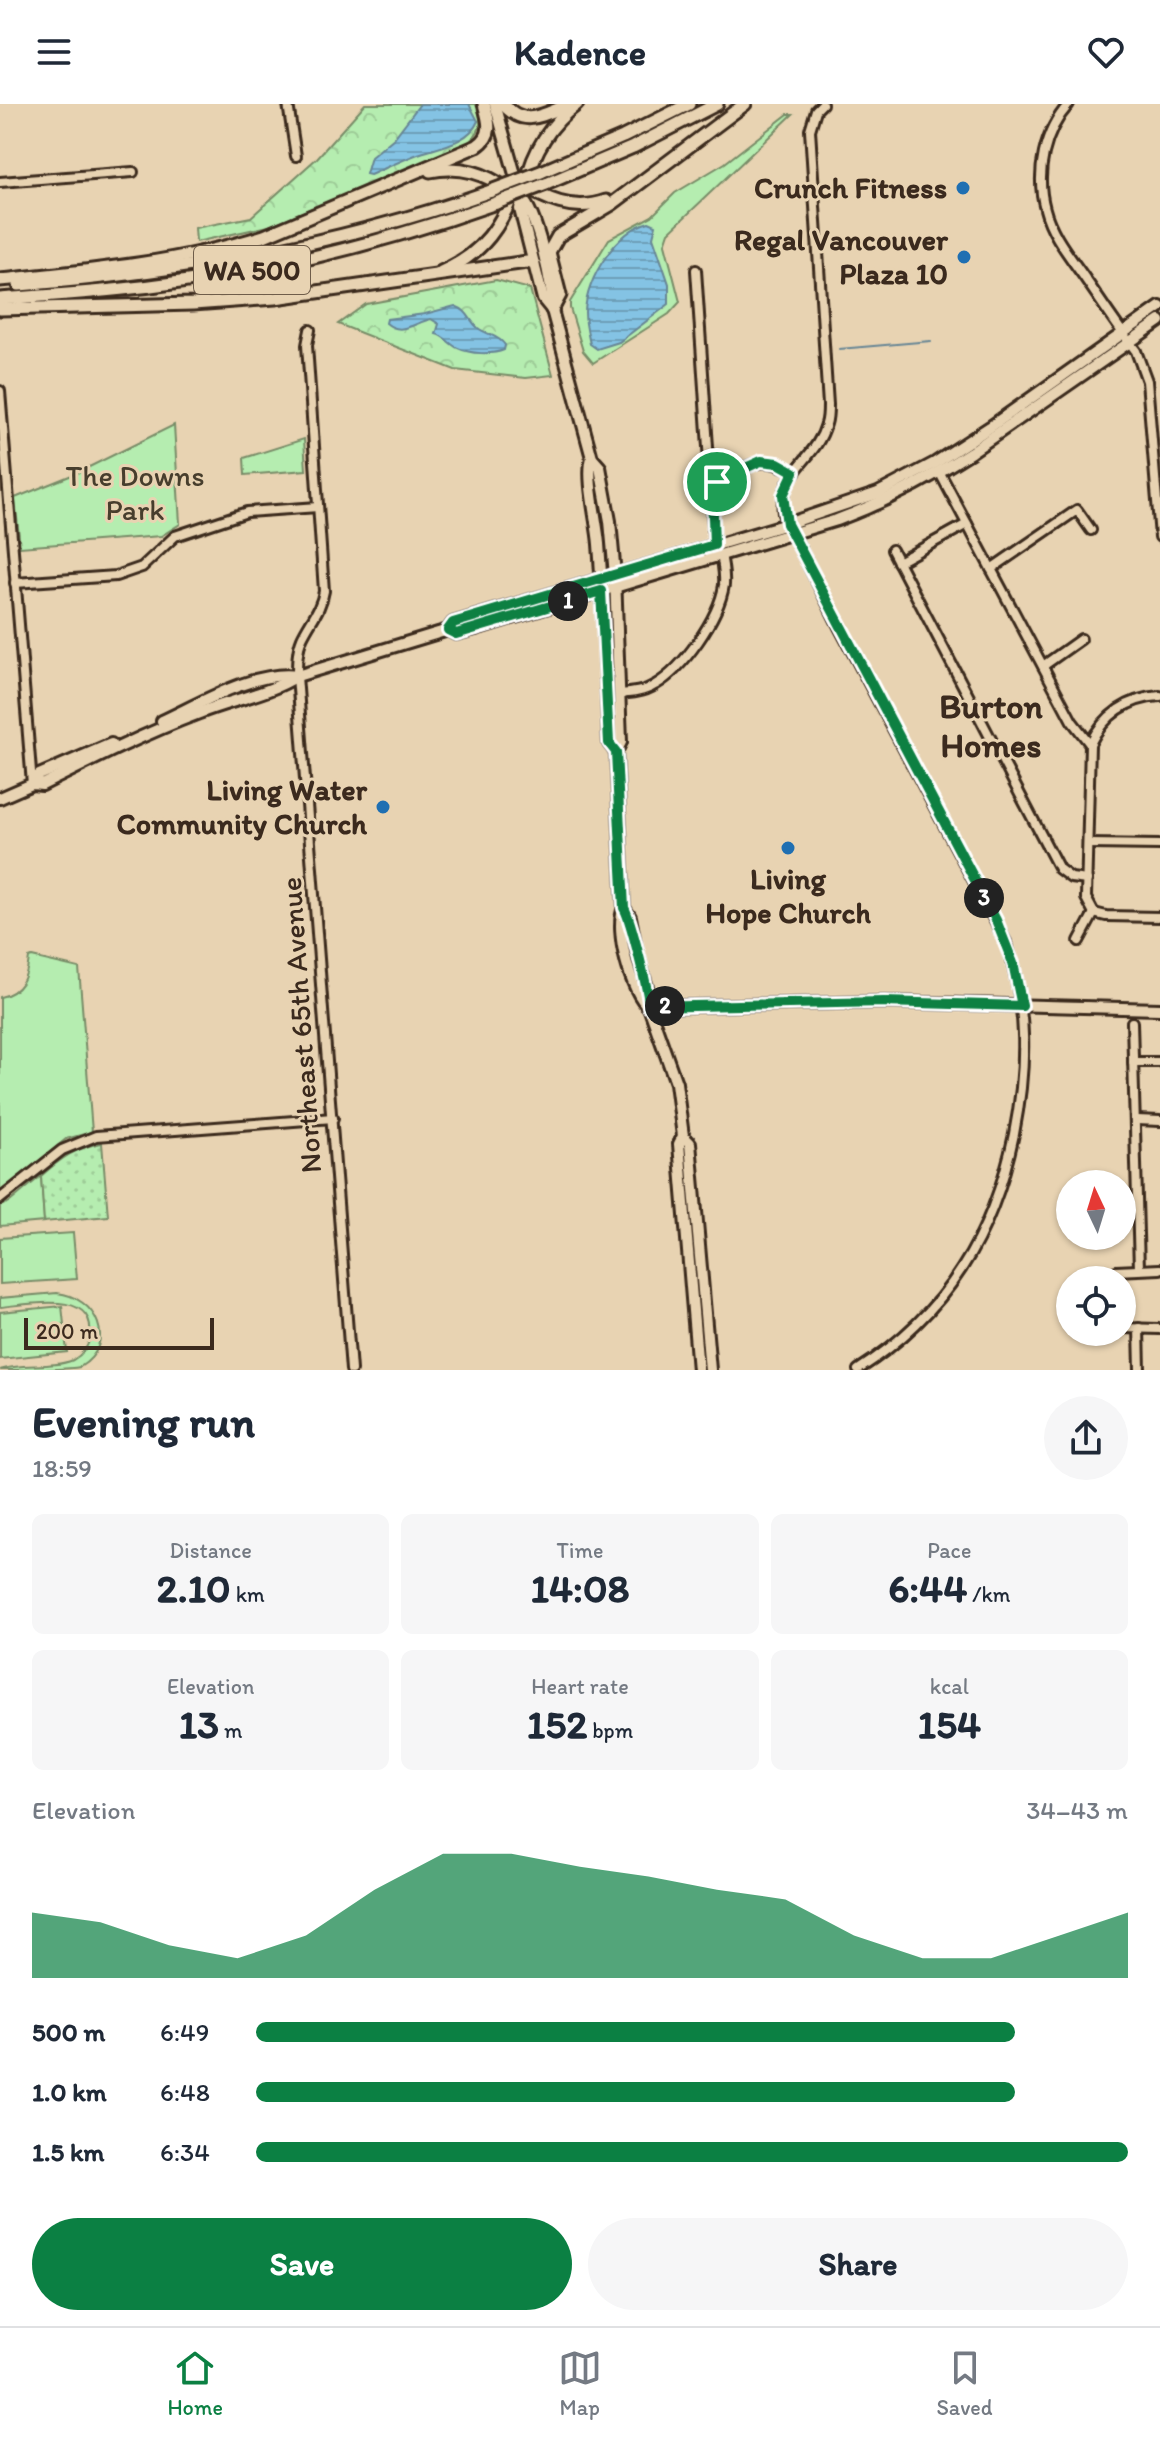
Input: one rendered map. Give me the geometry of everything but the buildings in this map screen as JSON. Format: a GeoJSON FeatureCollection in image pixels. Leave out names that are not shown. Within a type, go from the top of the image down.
{"type":"FeatureCollection","features":[{"type":"Feature","properties":{"kind":"highway"},"geometry":{"type":"LineString","coordinates":[[0,280],[146,264],[230,246],[282,229],[417,173],[484,141],[489,129],[484,104]]}},
{"type":"Feature","properties":{"kind":"highway"},"geometry":{"type":"LineString","coordinates":[[503,104],[517,117],[526,119],[570,104]]}},
{"type":"Feature","properties":{"kind":"highway"},"geometry":{"type":"LineString","coordinates":[[427,277],[457,265],[477,252],[498,226],[544,138],[577,104]]}},
{"type":"Feature","properties":{"kind":"highway","name":"WA 500"},"geometry":{"type":"LineString","coordinates":[[0,299],[159,285],[271,267],[376,242],[493,197],[689,104]]}},
{"type":"Feature","properties":{"kind":"highway","name":"WA 500"},"geometry":{"type":"LineString","coordinates":[[0,286],[123,276],[256,256],[394,223],[546,184],[633,147],[717,104]]}},
{"type":"Feature","properties":{"kind":"highway"},"geometry":{"type":"LineString","coordinates":[[552,310],[560,295],[549,252],[553,241],[566,230],[612,204],[745,104]]}},
{"type":"Feature","properties":{"kind":"highway"},"geometry":{"type":"LineString","coordinates":[[417,173],[453,168],[472,170],[519,190],[579,206],[603,202],[632,188]]}},
{"type":"Feature","properties":{"kind":"highway"},"geometry":{"type":"LineString","coordinates":[[0,309],[231,301],[312,293],[527,262],[534,264]]}},
{"type":"Feature","properties":{"kind":"main road"},"geometry":{"type":"LineString","coordinates":[[495,104],[519,190],[520,209],[543,299],[552,310]]}},
{"type":"Feature","properties":{"kind":"main road"},"geometry":{"type":"LineString","coordinates":[[519,190],[529,205],[554,295],[552,310],[592,458],[600,467],[610,521],[619,694],[624,908],[620,918],[625,953],[640,1000],[649,1007],[674,1076],[681,1106],[683,1136],[679,1144],[698,1370]]}},
{"type":"Feature","properties":{"kind":"main road"},"geometry":{"type":"LineString","coordinates":[[448,630],[456,634],[601,591],[614,581],[880,503],[940,473],[1126,338],[1160,307]]}},
{"type":"Feature","properties":{"kind":"main road"},"geometry":{"type":"LineString","coordinates":[[789,529],[898,484],[1126,338],[1160,321]]}},
{"type":"Feature","properties":{"kind":"main road"},"geometry":{"type":"LineString","coordinates":[[940,473],[940,467],[986,435],[990,427]]}},
{"type":"Feature","properties":{"kind":"main road"},"geometry":{"type":"LineString","coordinates":[[592,458],[588,470],[602,579],[609,743],[619,747]]}},
{"type":"Feature","properties":{"kind":"main road"},"geometry":{"type":"LineString","coordinates":[[0,798],[32,784],[42,785],[170,724],[284,684],[297,676],[448,630],[453,623],[602,579],[614,581]]}},
{"type":"Feature","properties":{"kind":"main road"},"geometry":{"type":"LineString","coordinates":[[605,667],[612,675],[613,693],[619,694]]}},
{"type":"Feature","properties":{"kind":"main road"},"geometry":{"type":"LineString","coordinates":[[649,1007],[884,1002],[1160,1009]]}},
{"type":"Feature","properties":{"kind":"main road"},"geometry":{"type":"LineString","coordinates":[[683,1136],[690,1143],[710,1370]]}},
{"type":"Feature","properties":{"kind":"street"},"geometry":{"type":"LineString","coordinates":[[288,104],[296,156]]}},
{"type":"Feature","properties":{"kind":"street"},"geometry":{"type":"LineString","coordinates":[[1069,104],[1060,113],[1046,143],[1040,174],[1045,210],[1058,238],[1140,360],[1147,381],[1160,537]]}},
{"type":"Feature","properties":{"kind":"street"},"geometry":{"type":"LineString","coordinates":[[819,107],[810,130],[810,142],[827,423],[820,438],[794,472],[783,495],[789,529],[996,920],[1013,963],[1022,1006],[1025,1059],[1006,1172],[985,1229],[962,1270],[935,1305],[897,1343],[858,1370]]}},
{"type":"Feature","properties":{"kind":"street"},"geometry":{"type":"LineString","coordinates":[[0,182],[133,172]]}},
{"type":"Feature","properties":{"kind":"street"},"geometry":{"type":"LineString","coordinates":[[696,270],[709,462],[717,482]]}},
{"type":"Feature","properties":{"kind":"street","name":"Northeast 65th Avenue"},"geometry":{"type":"LineString","coordinates":[[310,330],[307,345],[324,591],[319,609],[301,640],[297,676],[351,1370]]}},
{"type":"Feature","properties":{"kind":"street"},"geometry":{"type":"LineString","coordinates":[[0,391],[4,496],[15,583],[32,784]]}},
{"type":"Feature","properties":{"kind":"street"},"geometry":{"type":"LineString","coordinates":[[619,694],[641,691],[654,685],[697,642],[723,591],[724,577],[711,491],[717,482],[761,461],[778,463],[794,472]]}},
{"type":"Feature","properties":{"kind":"street"},"geometry":{"type":"LineString","coordinates":[[940,473],[1072,721],[1090,744]]}},
{"type":"Feature","properties":{"kind":"street"},"geometry":{"type":"LineString","coordinates":[[15,583],[116,576],[142,567],[175,536],[247,512],[318,507]]}},
{"type":"Feature","properties":{"kind":"street"},"geometry":{"type":"LineString","coordinates":[[991,569],[1070,510],[1077,510],[1091,530]]}},
{"type":"Feature","properties":{"kind":"street"},"geometry":{"type":"LineString","coordinates":[[898,562],[967,524]]}},
{"type":"Feature","properties":{"kind":"street"},"geometry":{"type":"LineString","coordinates":[[892,550],[1059,869],[1071,878],[1087,880]]}},
{"type":"Feature","properties":{"kind":"street"},"geometry":{"type":"LineString","coordinates":[[1043,666],[1081,639]]}},
{"type":"Feature","properties":{"kind":"street"},"geometry":{"type":"LineString","coordinates":[[1160,696],[1125,704],[1111,714],[1090,744],[1087,880],[1088,905],[1094,913],[1160,917]]}},
{"type":"Feature","properties":{"kind":"street"},"geometry":{"type":"LineString","coordinates":[[1089,844],[1160,845]]}},
{"type":"Feature","properties":{"kind":"street"},"geometry":{"type":"LineString","coordinates":[[1079,941],[1094,913]]}},
{"type":"Feature","properties":{"kind":"street"},"geometry":{"type":"LineString","coordinates":[[1132,1022],[1139,1269]]}},
{"type":"Feature","properties":{"kind":"street"},"geometry":{"type":"LineString","coordinates":[[1133,1062],[1160,1062]]}},
{"type":"Feature","properties":{"kind":"street"},"geometry":{"type":"LineString","coordinates":[[0,1199],[62,1150],[96,1136],[333,1118]]}},
{"type":"Feature","properties":{"kind":"street"},"geometry":{"type":"LineString","coordinates":[[1137,1120],[1160,1121]]}},
{"type":"Feature","properties":{"kind":"street"},"geometry":{"type":"LineString","coordinates":[[1136,1269],[1160,1269]]}},
{"type":"Feature","properties":{"kind":"street"},"geometry":{"type":"LineString","coordinates":[[1140,1370],[1139,1328],[1160,1329]]}},
{"type":"Feature","properties":{"kind":"green space"},"geometry":{"type":"Polygon","coordinates":[[[365,104],[477,104],[480,127],[465,145],[269,226],[196,242],[195,228],[251,217],[317,158],[365,104]]]}},
{"type":"Feature","properties":{"kind":"green space"},"geometry":{"type":"Polygon","coordinates":[[[788,114],[793,114],[669,232],[665,244],[680,302],[669,314],[593,363],[583,351],[570,302],[609,239],[652,216],[675,193],[725,163],[788,114]]]}},
{"type":"Feature","properties":{"kind":"green space"},"geometry":{"type":"Polygon","coordinates":[[[496,280],[530,289],[553,375],[526,378],[455,370],[338,324],[366,304],[496,280]]]}},
{"type":"Feature","properties":{"kind":"green space","name":"The Downs Park"},"geometry":{"type":"Polygon","coordinates":[[[174,425],[180,524],[161,536],[20,547],[15,498],[77,473],[174,425]]]}},
{"type":"Feature","properties":{"kind":"green space"},"geometry":{"type":"Polygon","coordinates":[[[304,439],[306,470],[245,475],[244,458],[304,439]]]}},
{"type":"Feature","properties":{"kind":"green space"},"geometry":{"type":"Polygon","coordinates":[[[32,957],[79,968],[92,1132],[66,1139],[0,1193],[0,997],[18,988],[32,957]]]}},
{"type":"Feature","properties":{"kind":"green space"},"geometry":{"type":"Polygon","coordinates":[[[102,1143],[108,1216],[44,1222],[41,1176],[69,1155],[102,1143]]]}},
{"type":"Feature","properties":{"kind":"green space"},"geometry":{"type":"Polygon","coordinates":[[[41,1176],[44,1222],[0,1226],[0,1206],[10,1202],[41,1176]]]}},
{"type":"Feature","properties":{"kind":"green space"},"geometry":{"type":"Polygon","coordinates":[[[73,1233],[77,1279],[0,1284],[0,1238],[73,1233]]]}},
{"type":"Feature","properties":{"kind":"green space"},"geometry":{"type":"Polygon","coordinates":[[[57,1293],[71,1296],[92,1312],[100,1335],[92,1357],[80,1367],[73,1368],[0,1370],[64,1363],[84,1350],[90,1336],[89,1321],[82,1311],[71,1305],[42,1303],[0,1307],[0,1298],[57,1293]]]}},
{"type":"Feature","properties":{"kind":"green space"},"geometry":{"type":"Polygon","coordinates":[[[62,1306],[67,1352],[0,1359],[0,1312],[62,1306]]]}},
{"type":"Feature","properties":{"kind":"water"},"geometry":{"type":"Polygon","coordinates":[[[420,104],[469,104],[478,121],[460,139],[366,174],[371,157],[394,138],[420,104]]]}},
{"type":"Feature","properties":{"kind":"water"},"geometry":{"type":"Polygon","coordinates":[[[649,222],[656,225],[653,237],[669,284],[669,304],[619,342],[597,349],[590,344],[585,312],[591,285],[605,258],[625,235],[649,222]]]}},
{"type":"Feature","properties":{"kind":"water"},"geometry":{"type":"Polygon","coordinates":[[[455,306],[466,313],[478,328],[502,342],[504,350],[481,353],[458,348],[436,334],[439,324],[431,319],[402,329],[386,323],[387,319],[455,306]]]}},
{"type":"Feature","properties":{"kind":"waterway"},"geometry":{"type":"LineString","coordinates":[[839,349],[931,341]]}},
{"type":"Feature","properties":{"kind":"place","name":"Crunch Fitness"},"geometry":{"type":"Point","coordinates":[963,188]}},
{"type":"Feature","properties":{"kind":"place","name":"Regal Vancouver Plaza 10"},"geometry":{"type":"Point","coordinates":[964,257]}},
{"type":"Feature","properties":{"kind":"place","name":"Living Water Community Church"},"geometry":{"type":"Point","coordinates":[383,807]}},
{"type":"Feature","properties":{"kind":"place","name":"Living Hope Church"},"geometry":{"type":"Point","coordinates":[788,848]}},
{"type":"Feature","properties":{"kind":"district","name":"Burton Homes"},"geometry":{"type":"Point","coordinates":[991,726]}},
{"type":"Feature","properties":{"kind":"route"},"geometry":{"type":"LineString","coordinates":[[761,461],[778,463],[794,472],[783,495],[783,514],[787,524],[996,920],[1013,963],[1022,1006],[884,1002],[649,1007],[650,997],[630,917],[624,908],[616,752],[609,743],[601,591],[456,634],[448,630],[453,623],[714,545],[711,491],[717,482],[761,461]]}}]}
